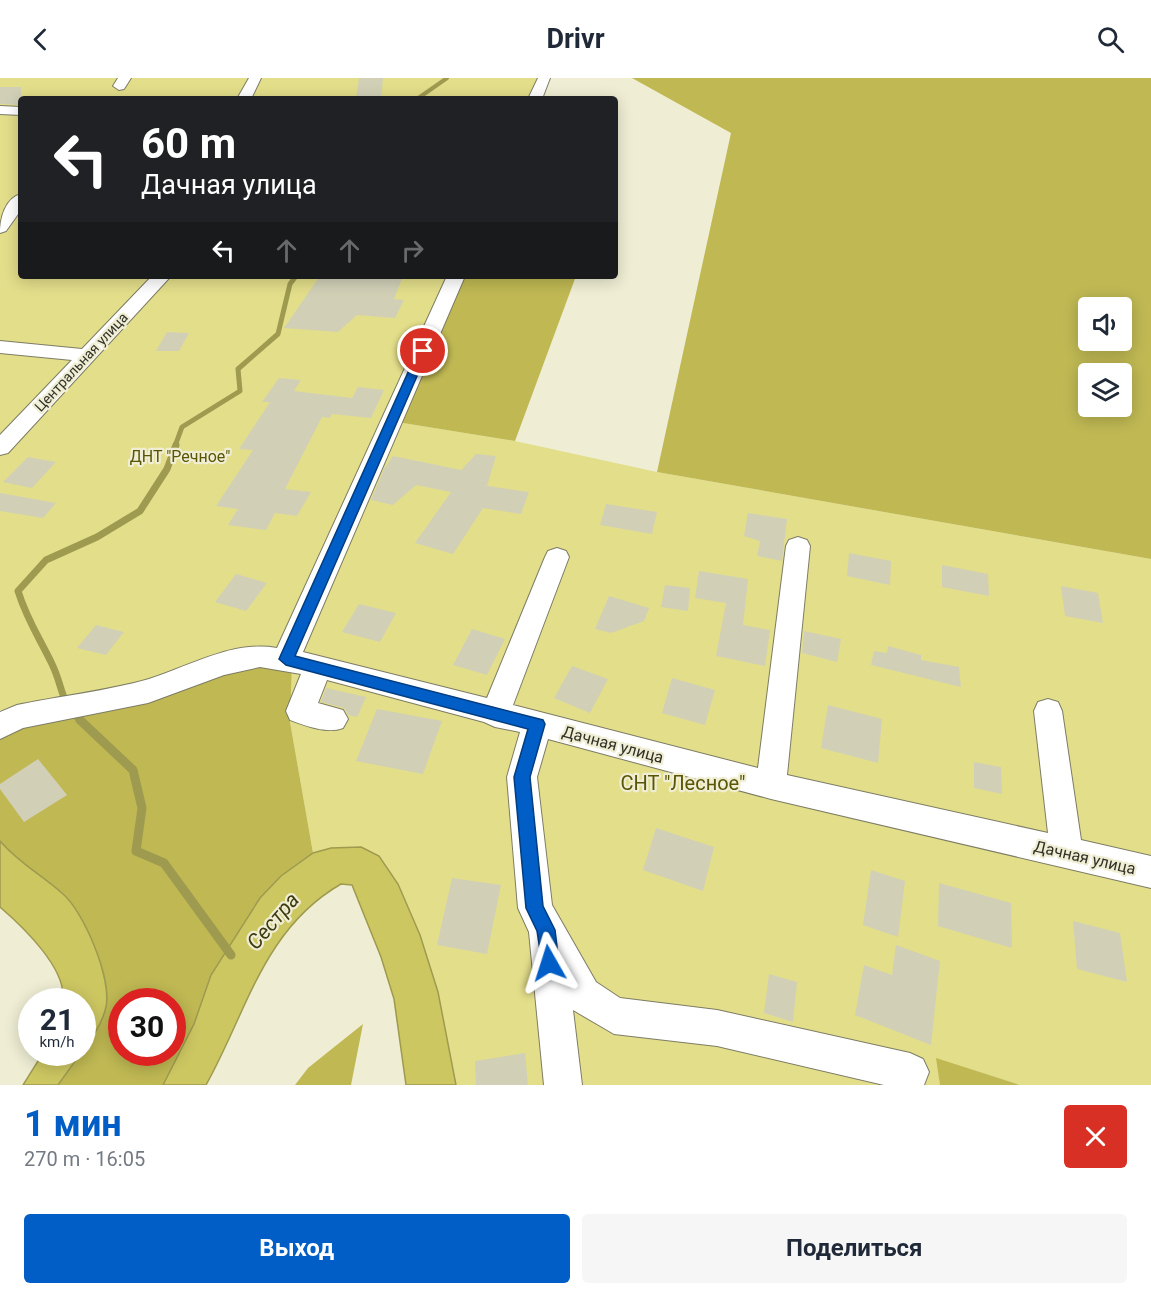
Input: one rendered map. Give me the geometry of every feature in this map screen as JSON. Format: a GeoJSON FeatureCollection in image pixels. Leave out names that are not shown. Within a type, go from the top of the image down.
{"type":"FeatureCollection","features":[{"type":"Feature","properties":{"kind":"street"},"geometry":{"type":"LineString","coordinates":[[246,96],[255,78]]}},
{"type":"Feature","properties":{"kind":"street"},"geometry":{"type":"LineString","coordinates":[[535,96],[544,78]]}},
{"type":"Feature","properties":{"kind":"street"},"geometry":{"type":"LineString","coordinates":[[0,110],[18,111]]}},
{"type":"Feature","properties":{"kind":"street"},"geometry":{"type":"LineString","coordinates":[[0,228],[14,204]]}},
{"type":"Feature","properties":{"kind":"street","name":"Центральная улица"},"geometry":{"type":"LineString","coordinates":[[0,448],[159,279]]}},
{"type":"Feature","properties":{"kind":"street"},"geometry":{"type":"LineString","coordinates":[[286,659],[455,279]]}},
{"type":"Feature","properties":{"kind":"street"},"geometry":{"type":"LineString","coordinates":[[0,346],[87,355]]}},
{"type":"Feature","properties":{"kind":"street"},"geometry":{"type":"LineString","coordinates":[[771,785],[798,546]]}},
{"type":"Feature","properties":{"kind":"street"},"geometry":{"type":"LineString","coordinates":[[495,715],[557,557]]}},
{"type":"Feature","properties":{"kind":"street","name":"Дачная улица"},"geometry":{"type":"LineString","coordinates":[[6,718],[90,705],[148,691],[222,664],[260,656],[286,659],[771,785],[1151,872]]}},
{"type":"Feature","properties":{"kind":"street"},"geometry":{"type":"LineString","coordinates":[[318,666],[300,711],[333,719]]}},
{"type":"Feature","properties":{"kind":"street"},"geometry":{"type":"LineString","coordinates":[[1048,711],[1067,853]]}},
{"type":"Feature","properties":{"kind":"street"},"geometry":{"type":"LineString","coordinates":[[537,724],[522,777],[535,908],[583,995],[614,1016],[717,1028],[910,1072]]}},
{"type":"Feature","properties":{"kind":"street"},"geometry":{"type":"LineString","coordinates":[[546,930],[563,1085]]}},
{"type":"Feature","properties":{"kind":"green space","name":"СНТ \"Лесное\""},"geometry":{"type":"Polygon","coordinates":[[[0,78],[544,78],[536,96],[18,96],[18,279],[455,279],[392,421],[515,441],[657,472],[1151,559],[1151,1085],[1020,1085],[937,1059],[940,1085],[456,1085],[438,992],[420,935],[398,884],[331,848],[313,853],[290,722],[291,660],[26,715],[0,710],[0,78]]]}},
{"type":"Feature","properties":{"kind":"shaded area"},"geometry":{"type":"Polygon","coordinates":[[[632,78],[1151,78],[1151,559],[657,472],[731,133],[632,78]]]}},
{"type":"Feature","properties":{"kind":"shaded area"},"geometry":{"type":"Polygon","coordinates":[[[455,279],[575,279],[515,441],[391,421],[455,279]]]}},
{"type":"Feature","properties":{"kind":"shaded area"},"geometry":{"type":"Polygon","coordinates":[[[292,660],[290,722],[313,853],[297,864],[211,975],[186,1040],[186,988],[108,988],[108,1066],[173,1066],[163,1085],[58,1085],[72,1066],[96,1066],[96,1026],[106,1007],[106,981],[34,874],[0,841],[0,730],[222,664],[292,660]]]}},
{"type":"Feature","properties":{"kind":"shaded area"},"geometry":{"type":"Polygon","coordinates":[[[363,1024],[351,1085],[295,1085],[308,1068],[363,1024]]]}},
{"type":"Feature","properties":{"kind":"shaded area"},"geometry":{"type":"Polygon","coordinates":[[[936,1058],[1020,1085],[940,1085],[936,1058]]]}},
{"type":"Feature","properties":{"kind":"water"},"geometry":{"type":"Polygon","coordinates":[[[0,841],[16,857],[63,894],[87,930],[101,964],[107,995],[106,1007],[96,1031],[96,988],[62,988],[59,977],[42,950],[0,907],[0,841]]]}},
{"type":"Feature","properties":{"kind":"water","name":"Сестра"},"geometry":{"type":"Polygon","coordinates":[[[361,847],[379,856],[398,884],[420,935],[438,992],[456,1085],[406,1085],[394,999],[381,957],[352,885],[341,884],[314,903],[293,924],[275,948],[246,1001],[206,1085],[163,1085],[173,1066],[186,1066],[186,1040],[211,975],[260,898],[281,876],[313,853],[331,848],[361,847]]]}},
{"type":"Feature","properties":{"kind":"water"},"geometry":{"type":"Polygon","coordinates":[[[35,1066],[72,1066],[58,1085],[23,1085],[35,1066]]]}},
{"type":"Feature","properties":{"kind":"building"},"geometry":{"type":"Polygon","coordinates":[[[359,78],[383,78],[381,96],[356,96],[359,78]]]}},
{"type":"Feature","properties":{"kind":"building"},"geometry":{"type":"Polygon","coordinates":[[[0,87],[21,87],[18,105],[0,104],[0,87]]]}},
{"type":"Feature","properties":{"kind":"building"},"geometry":{"type":"Polygon","coordinates":[[[318,279],[402,279],[394,299],[404,300],[395,318],[357,315],[338,332],[284,328],[318,279]]]}},
{"type":"Feature","properties":{"kind":"building"},"geometry":{"type":"Polygon","coordinates":[[[167,332],[189,333],[179,351],[156,351],[167,332]]]}},
{"type":"Feature","properties":{"kind":"building"},"geometry":{"type":"Polygon","coordinates":[[[279,378],[301,380],[294,391],[352,398],[358,387],[384,390],[371,418],[332,414],[330,418],[322,417],[285,489],[311,492],[297,516],[275,513],[266,530],[228,525],[238,509],[216,506],[253,450],[239,449],[270,402],[262,402],[279,378]]]}},
{"type":"Feature","properties":{"kind":"building"},"geometry":{"type":"Polygon","coordinates":[[[476,454],[496,456],[487,486],[529,492],[521,514],[483,508],[453,554],[415,543],[451,492],[416,485],[393,505],[371,500],[384,469],[393,456],[461,470],[476,454]]]}},
{"type":"Feature","properties":{"kind":"building"},"geometry":{"type":"Polygon","coordinates":[[[28,457],[56,462],[32,488],[3,482],[28,457]]]}},
{"type":"Feature","properties":{"kind":"building"},"geometry":{"type":"Polygon","coordinates":[[[0,493],[56,503],[43,518],[0,511],[0,493]]]}},
{"type":"Feature","properties":{"kind":"building"},"geometry":{"type":"Polygon","coordinates":[[[606,504],[657,512],[652,534],[600,525],[606,504]]]}},
{"type":"Feature","properties":{"kind":"building"},"geometry":{"type":"Polygon","coordinates":[[[748,513],[787,519],[782,561],[757,556],[760,541],[744,536],[748,513]]]}},
{"type":"Feature","properties":{"kind":"building"},"geometry":{"type":"Polygon","coordinates":[[[849,553],[891,561],[890,585],[847,576],[849,553]]]}},
{"type":"Feature","properties":{"kind":"building"},"geometry":{"type":"Polygon","coordinates":[[[942,565],[988,574],[989,596],[942,587],[942,565]]]}},
{"type":"Feature","properties":{"kind":"building"},"geometry":{"type":"Polygon","coordinates":[[[699,571],[748,579],[743,625],[770,630],[765,666],[716,656],[726,603],[695,598],[699,571]]]}},
{"type":"Feature","properties":{"kind":"building"},"geometry":{"type":"Polygon","coordinates":[[[236,574],[267,583],[246,611],[215,602],[236,574]]]}},
{"type":"Feature","properties":{"kind":"building"},"geometry":{"type":"Polygon","coordinates":[[[665,585],[690,588],[688,611],[661,607],[665,585]]]}},
{"type":"Feature","properties":{"kind":"building"},"geometry":{"type":"Polygon","coordinates":[[[1061,586],[1098,593],[1103,623],[1065,616],[1061,586]]]}},
{"type":"Feature","properties":{"kind":"building"},"geometry":{"type":"Polygon","coordinates":[[[609,596],[649,608],[644,621],[611,633],[595,629],[609,596]]]}},
{"type":"Feature","properties":{"kind":"building"},"geometry":{"type":"Polygon","coordinates":[[[359,604],[396,613],[380,642],[342,632],[359,604]]]}},
{"type":"Feature","properties":{"kind":"building"},"geometry":{"type":"Polygon","coordinates":[[[96,625],[124,632],[106,655],[77,648],[96,625]]]}},
{"type":"Feature","properties":{"kind":"building"},"geometry":{"type":"Polygon","coordinates":[[[472,629],[505,639],[487,675],[453,665],[472,629]]]}},
{"type":"Feature","properties":{"kind":"building"},"geometry":{"type":"Polygon","coordinates":[[[804,631],[841,639],[837,662],[802,653],[804,631]]]}},
{"type":"Feature","properties":{"kind":"building"},"geometry":{"type":"Polygon","coordinates":[[[888,646],[921,655],[921,660],[959,667],[961,687],[871,665],[874,651],[887,653],[888,646]]]}},
{"type":"Feature","properties":{"kind":"building"},"geometry":{"type":"Polygon","coordinates":[[[572,666],[608,679],[590,713],[554,698],[572,666]]]}},
{"type":"Feature","properties":{"kind":"building"},"geometry":{"type":"Polygon","coordinates":[[[672,678],[715,690],[705,725],[662,713],[672,678]]]}},
{"type":"Feature","properties":{"kind":"building"},"geometry":{"type":"Polygon","coordinates":[[[326,688],[366,697],[357,717],[348,715],[344,708],[321,702],[326,688]]]}},
{"type":"Feature","properties":{"kind":"building"},"geometry":{"type":"Polygon","coordinates":[[[828,705],[882,719],[878,763],[821,748],[828,705]]]}},
{"type":"Feature","properties":{"kind":"building"},"geometry":{"type":"Polygon","coordinates":[[[377,709],[442,721],[423,774],[356,761],[377,709]]]}},
{"type":"Feature","properties":{"kind":"building"},"geometry":{"type":"Polygon","coordinates":[[[38,759],[67,795],[24,822],[0,789],[0,784],[38,759]]]}},
{"type":"Feature","properties":{"kind":"building"},"geometry":{"type":"Polygon","coordinates":[[[974,762],[1001,767],[1002,794],[974,788],[974,762]]]}},
{"type":"Feature","properties":{"kind":"building"},"geometry":{"type":"Polygon","coordinates":[[[656,828],[714,847],[703,891],[643,870],[656,828]]]}},
{"type":"Feature","properties":{"kind":"building"},"geometry":{"type":"Polygon","coordinates":[[[871,870],[905,881],[898,937],[863,925],[871,870]]]}},
{"type":"Feature","properties":{"kind":"building"},"geometry":{"type":"Polygon","coordinates":[[[452,878],[501,885],[487,954],[437,945],[452,878]]]}},
{"type":"Feature","properties":{"kind":"building"},"geometry":{"type":"Polygon","coordinates":[[[939,883],[1011,903],[1012,948],[938,926],[939,883]]]}},
{"type":"Feature","properties":{"kind":"building"},"geometry":{"type":"Polygon","coordinates":[[[1073,921],[1120,933],[1127,982],[1077,969],[1073,921]]]}},
{"type":"Feature","properties":{"kind":"building"},"geometry":{"type":"Polygon","coordinates":[[[896,945],[940,961],[931,1045],[855,1015],[864,965],[892,975],[896,945]]]}},
{"type":"Feature","properties":{"kind":"building"},"geometry":{"type":"Polygon","coordinates":[[[769,974],[797,982],[793,1022],[764,1013],[769,974]]]}},
{"type":"Feature","properties":{"kind":"building"},"geometry":{"type":"Polygon","coordinates":[[[525,1053],[528,1085],[476,1085],[475,1061],[525,1053]]]}},
{"type":"Feature","properties":{"kind":"waterway"},"geometry":{"type":"LineString","coordinates":[[421,96],[447,78]]}},
{"type":"Feature","properties":{"kind":"waterway"},"geometry":{"type":"LineString","coordinates":[[175,446],[182,427],[240,391],[238,369],[278,334],[290,284],[294,279]]}},
{"type":"Feature","properties":{"kind":"waterway"},"geometry":{"type":"LineString","coordinates":[[80,720],[69,708],[56,673],[29,620],[18,591],[46,560],[97,537],[140,511],[167,469],[176,445]]}},
{"type":"Feature","properties":{"kind":"waterway"},"geometry":{"type":"LineString","coordinates":[[80,720],[133,770],[142,808],[136,851],[164,863],[231,955]]}},
{"type":"Feature","properties":{"kind":"route"},"geometry":{"type":"LineString","coordinates":[[423,351],[286,659],[495,715],[537,724],[522,777],[535,908],[546,930],[549,963]]}},
{"type":"Feature","properties":{"kind":"park label","name":"ДНТ \"Речное\""},"geometry":{"type":"Point","coordinates":[180,456]}}]}
